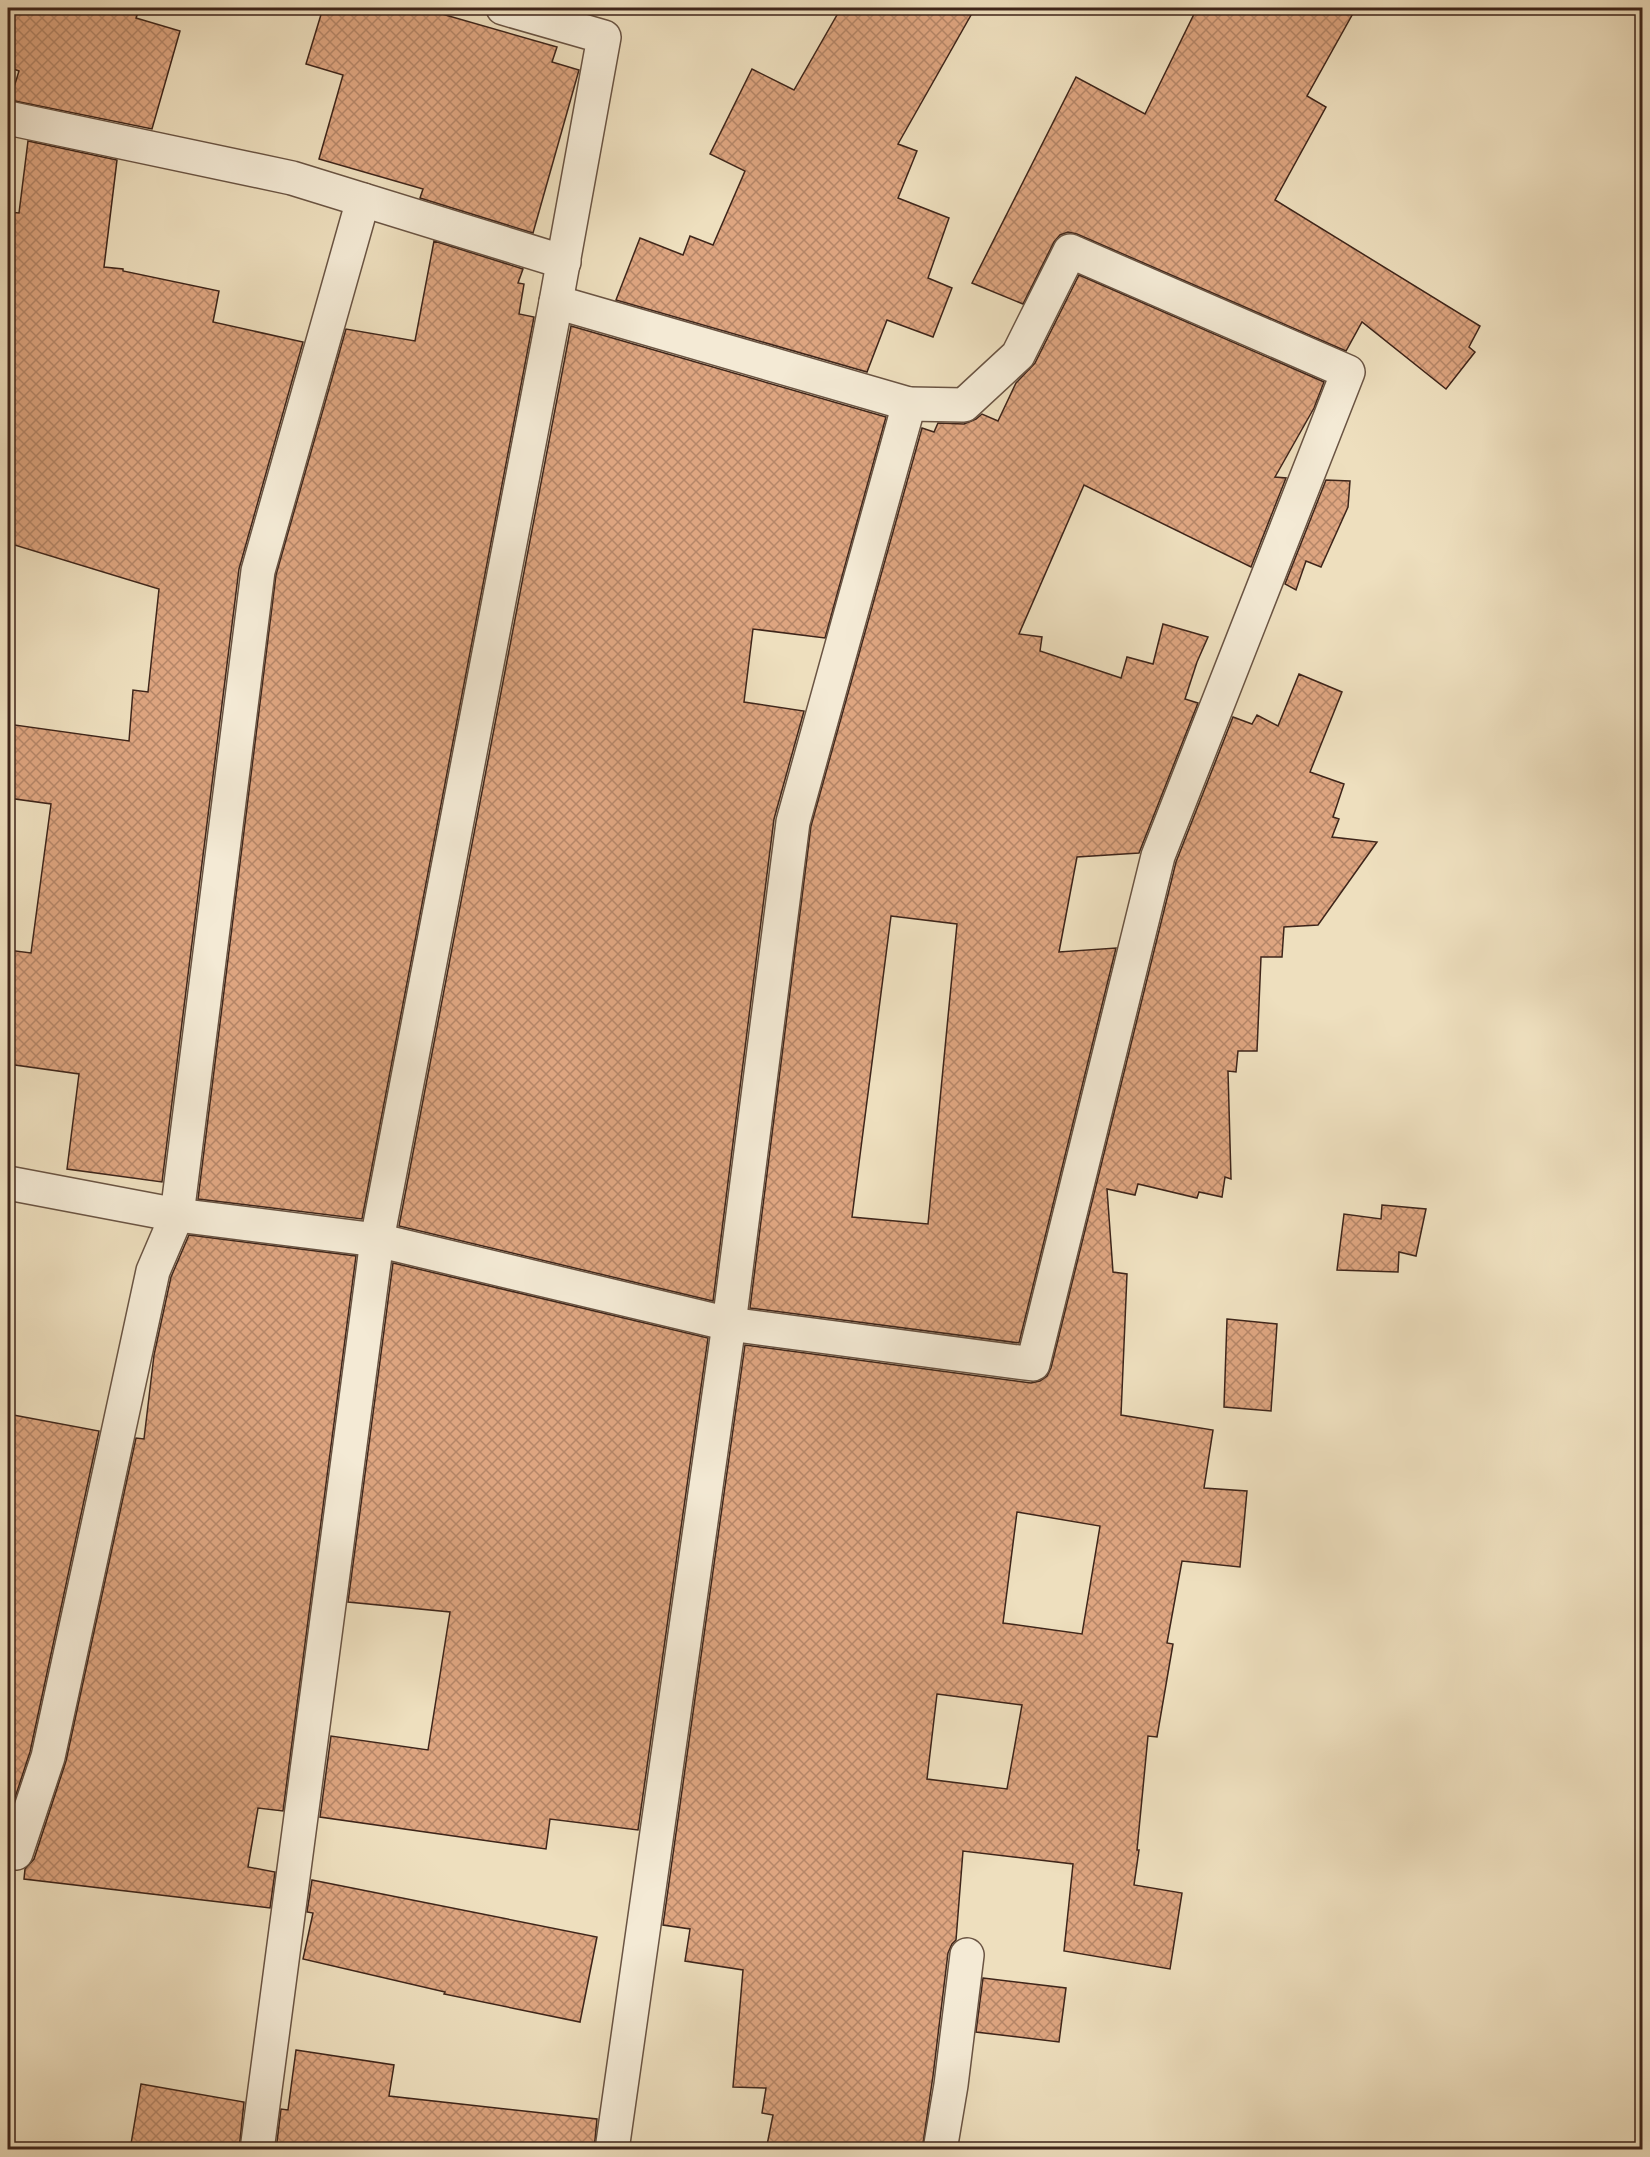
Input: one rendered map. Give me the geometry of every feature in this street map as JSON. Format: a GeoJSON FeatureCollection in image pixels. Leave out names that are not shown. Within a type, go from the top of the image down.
{"type":"FeatureCollection","features":[{"type":"Feature","properties":{"kind":"street"},"geometry":{"type":"LineString","coordinates":[[257,2150],[378,1240],[564,262],[604,37],[503,8]]}},
{"type":"Feature","properties":{"kind":"street"},"geometry":{"type":"LineString","coordinates":[[8,118],[292,177],[564,262]]}},
{"type":"Feature","properties":{"kind":"street"},"geometry":{"type":"LineString","coordinates":[[16,1853],[48,1757],[153,1271],[177,1215],[258,571],[363,200]]}},
{"type":"Feature","properties":{"kind":"street"},"geometry":{"type":"LineString","coordinates":[[8,1183],[177,1215],[378,1240],[729,1324],[1033,1364],[1158,856],[1348,372],[1070,251],[1018,354],[964,405],[909,404],[556,302]]}},
{"type":"Feature","properties":{"kind":"street"},"geometry":{"type":"LineString","coordinates":[[612,2150],[729,1324],[794,822],[909,404]]}},
{"type":"Feature","properties":{"kind":"street"},"geometry":{"type":"LineString","coordinates":[[939,2150],[951,2085],[967,1955]]}},
{"type":"Feature","properties":{"kind":"building"},"geometry":{"type":"Polygon","coordinates":[[[8,8],[140,8],[136,18],[180,31],[152,129],[10,100],[19,71],[8,67],[8,8]]]}},
{"type":"Feature","properties":{"kind":"building"},"geometry":{"type":"Polygon","coordinates":[[[323,8],[421,8],[557,47],[552,62],[579,70],[533,233],[420,198],[423,189],[319,159],[343,75],[306,64],[323,8]]]}},
{"type":"Feature","properties":{"kind":"building"},"geometry":{"type":"Polygon","coordinates":[[[841,8],[975,8],[898,144],[917,151],[898,198],[949,218],[928,278],[952,288],[933,337],[887,320],[867,372],[616,300],[640,238],[683,255],[690,236],[713,245],[745,171],[710,154],[752,69],[794,90],[841,8]]]}},
{"type":"Feature","properties":{"kind":"building"},"geometry":{"type":"Polygon","coordinates":[[[1197,8],[1356,8],[1307,96],[1326,107],[1275,200],[1480,326],[1469,347],[1475,352],[1446,389],[1362,322],[1346,351],[1077,234],[1068,232],[1060,235],[1054,242],[1023,304],[972,283],[1076,77],[1145,114],[1197,8]]]}},
{"type":"Feature","properties":{"kind":"building"},"geometry":{"type":"Polygon","coordinates":[[[28,141],[117,160],[104,267],[123,269],[123,271],[219,291],[213,322],[303,342],[239,569],[162,1182],[67,1169],[79,1074],[8,1064],[8,950],[31,953],[51,804],[8,798],[8,724],[129,741],[133,690],[148,692],[159,589],[8,543],[8,212],[19,213],[28,141]]]}},
{"type":"Feature","properties":{"kind":"building"},"geometry":{"type":"Polygon","coordinates":[[[434,241],[523,269],[518,283],[524,284],[519,314],[534,317],[362,1219],[198,1199],[276,575],[346,329],[415,341],[434,241]]]}},
{"type":"Feature","properties":{"kind":"building"},"geometry":{"type":"Polygon","coordinates":[[[1079,275],[1324,382],[1314,408],[1275,477],[1286,478],[1251,567],[1084,485],[1019,634],[1042,637],[1040,651],[1121,678],[1127,657],[1153,664],[1163,624],[1208,637],[1185,699],[1198,703],[1139,853],[1077,857],[1059,952],[1116,948],[1019,1343],[750,1308],[811,826],[922,428],[934,432],[938,423],[964,424],[982,414],[998,421],[1016,383],[1035,363],[1079,275]],[[891,916],[852,1217],[928,1224],[957,924],[891,916]]]}},
{"type":"Feature","properties":{"kind":"building"},"geometry":{"type":"Polygon","coordinates":[[[571,326],[886,417],[825,638],[753,629],[744,702],[804,711],[774,819],[713,1301],[399,1226],[571,326]]]}},
{"type":"Feature","properties":{"kind":"building"},"geometry":{"type":"Polygon","coordinates":[[[1326,480],[1350,481],[1348,507],[1321,567],[1306,561],[1296,590],[1285,584],[1326,480]]]}},
{"type":"Feature","properties":{"kind":"building"},"geometry":{"type":"Polygon","coordinates":[[[1299,674],[1342,692],[1310,772],[1344,784],[1333,817],[1339,819],[1332,837],[1377,842],[1318,925],[1284,927],[1282,957],[1261,957],[1257,1051],[1238,1051],[1236,1072],[1228,1071],[1231,1179],[1225,1177],[1222,1197],[1199,1192],[1197,1198],[1138,1184],[1135,1195],[1107,1189],[1113,1272],[1127,1274],[1121,1415],[1213,1430],[1204,1488],[1247,1491],[1240,1567],[1182,1561],[1167,1643],[1173,1644],[1157,1737],[1148,1736],[1134,1885],[1182,1893],[1170,1969],[1064,1951],[1073,1864],[963,1851],[956,1940],[948,1953],[922,2150],[766,2150],[773,2115],[762,2113],[766,2088],[733,2087],[743,1970],[685,1961],[690,1929],[663,1925],[745,1345],[1031,1383],[1047,1376],[1051,1368],[1176,862],[1233,717],[1252,724],[1257,715],[1278,726],[1299,674]],[[1017,1512],[1003,1623],[1082,1634],[1100,1526],[1017,1512]],[[937,1694],[927,1779],[1007,1789],[1022,1705],[937,1694]]]}},
{"type":"Feature","properties":{"kind":"building"},"geometry":{"type":"Polygon","coordinates":[[[1382,1205],[1426,1209],[1416,1256],[1399,1252],[1398,1272],[1337,1270],[1344,1214],[1381,1219],[1382,1205]]]}},
{"type":"Feature","properties":{"kind":"building"},"geometry":{"type":"Polygon","coordinates":[[[189,1235],[356,1256],[283,1811],[258,1808],[248,1867],[275,1872],[270,1908],[24,1879],[25,1869],[34,1859],[66,1761],[136,1438],[144,1439],[154,1355],[171,1277],[189,1235]]]}},
{"type":"Feature","properties":{"kind":"building"},"geometry":{"type":"Polygon","coordinates":[[[393,1263],[708,1338],[638,1830],[550,1819],[546,1849],[320,1817],[331,1736],[428,1750],[450,1612],[348,1602],[393,1263]]]}},
{"type":"Feature","properties":{"kind":"building"},"geometry":{"type":"Polygon","coordinates":[[[1227,1319],[1277,1324],[1271,1411],[1224,1407],[1227,1319]]]}},
{"type":"Feature","properties":{"kind":"building"},"geometry":{"type":"Polygon","coordinates":[[[8,1414],[99,1431],[30,1752],[10,1813],[8,1812],[8,1414]]]}},
{"type":"Feature","properties":{"kind":"building"},"geometry":{"type":"Polygon","coordinates":[[[312,1880],[597,1937],[580,2022],[444,1994],[445,1992],[303,1959],[313,1913],[307,1912],[312,1880]]]}},
{"type":"Feature","properties":{"kind":"building"},"geometry":{"type":"Polygon","coordinates":[[[983,1978],[1066,1988],[1059,2042],[976,2032],[983,1978]]]}},
{"type":"Feature","properties":{"kind":"building"},"geometry":{"type":"Polygon","coordinates":[[[296,2050],[394,2065],[389,2096],[597,2119],[594,2150],[276,2150],[281,2109],[288,2110],[296,2050]]]}},
{"type":"Feature","properties":{"kind":"building"},"geometry":{"type":"Polygon","coordinates":[[[141,2084],[244,2102],[239,2150],[130,2150],[141,2084]]]}}]}
